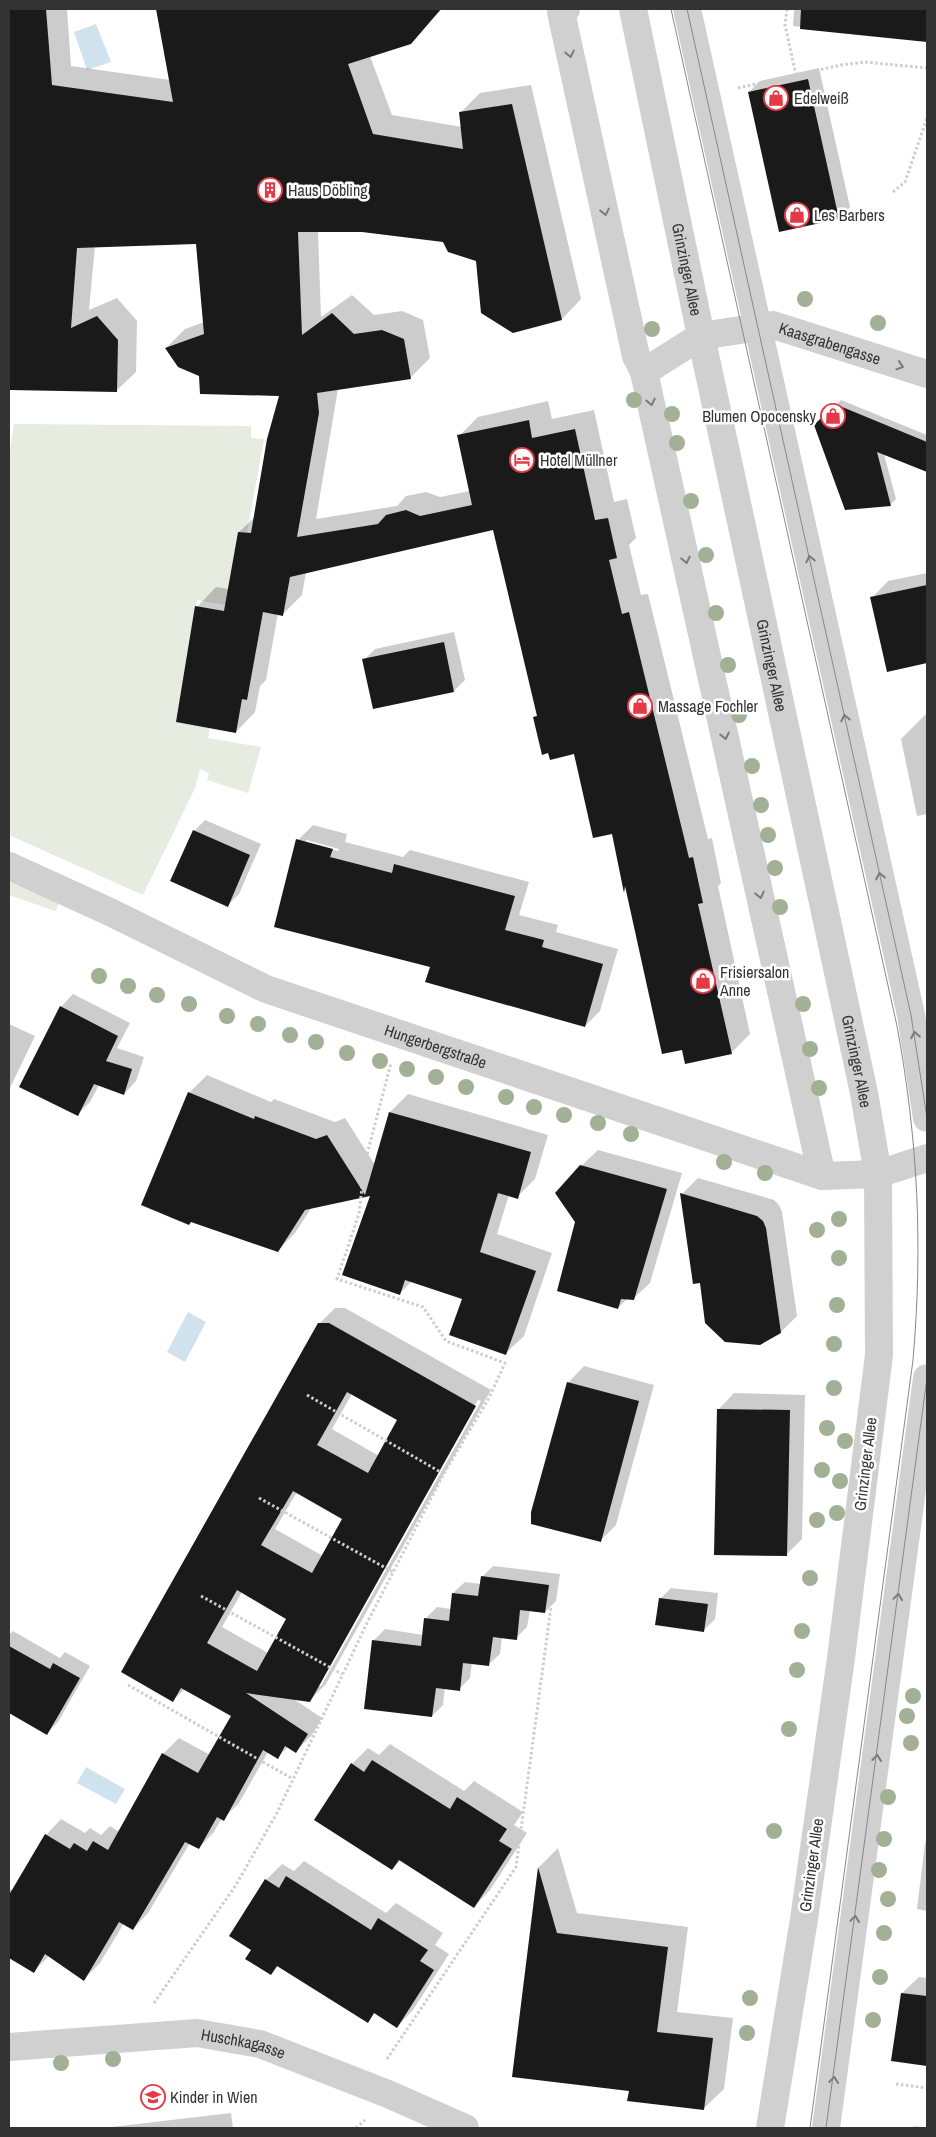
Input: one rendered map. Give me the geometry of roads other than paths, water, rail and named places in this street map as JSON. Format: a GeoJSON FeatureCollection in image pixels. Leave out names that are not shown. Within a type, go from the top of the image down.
{"type":"FeatureCollection","features":[{"type":"Feature","properties":{"kind":"street"},"geometry":{"type":"LineString","coordinates":[[566,9],[561,12],[636,356],[644,372],[822,1176]]}},
{"type":"Feature","properties":{"kind":"street","name":"Grinzinger Allee"},"geometry":{"type":"LineString","coordinates":[[633,9],[701,336],[864,1094],[878,1174],[879,1356],[840,1667],[804,1919],[770,2128]]}},
{"type":"Feature","properties":{"kind":"street"},"geometry":{"type":"LineString","coordinates":[[687,9],[911,1015],[927,1118]]}},
{"type":"Feature","properties":{"kind":"street","name":"Kaasgrabengasse"},"geometry":{"type":"LineString","coordinates":[[701,336],[773,325],[927,374]]}},
{"type":"Feature","properties":{"kind":"street"},"geometry":{"type":"LineString","coordinates":[[644,372],[701,336]]}},
{"type":"Feature","properties":{"kind":"street","name":"Hungerbergstraße"},"geometry":{"type":"LineString","coordinates":[[9,866],[110,912],[266,989],[822,1176],[878,1174],[927,1158]]}},
{"type":"Feature","properties":{"kind":"street"},"geometry":{"type":"LineString","coordinates":[[826,2128],[927,1378]]}},
{"type":"Feature","properties":{"kind":"street","name":"Huschkagasse"},"geometry":{"type":"LineString","coordinates":[[9,2047],[197,2033],[260,2044],[368,2086],[464,2128]]}},
{"type":"Feature","properties":{"kind":"water"},"geometry":{"type":"Polygon","coordinates":[[[96,24],[111,62],[87,70],[74,32],[96,24]]]}},
{"type":"Feature","properties":{"kind":"water"},"geometry":{"type":"Polygon","coordinates":[[[188,1312],[206,1322],[185,1362],[167,1352],[188,1312]]]}},
{"type":"Feature","properties":{"kind":"water"},"geometry":{"type":"Polygon","coordinates":[[[86,1767],[125,1789],[116,1804],[77,1783],[86,1767]]]}},
{"type":"Feature","properties":{"kind":"tram line"},"geometry":{"type":"LineString","coordinates":[[671,9],[897,1026],[910,1110],[917,1193],[918,1275],[913,1360],[810,2128]]}},
{"type":"Feature","properties":{"kind":"tram line"},"geometry":{"type":"LineString","coordinates":[[687,9],[911,1015],[927,1118]]}},
{"type":"Feature","properties":{"kind":"tram line"},"geometry":{"type":"LineString","coordinates":[[826,2128],[927,1378]]}},
{"type":"Feature","properties":{"kind":"place","name":"Edelweiß"},"geometry":{"type":"Point","coordinates":[776,98]}},
{"type":"Feature","properties":{"kind":"place","name":"Haus Döbling"},"geometry":{"type":"Point","coordinates":[270,190]}},
{"type":"Feature","properties":{"kind":"place","name":"Les Barbers"},"geometry":{"type":"Point","coordinates":[797,215]}},
{"type":"Feature","properties":{"kind":"place","name":"Blumen Opocensky"},"geometry":{"type":"Point","coordinates":[833,416]}},
{"type":"Feature","properties":{"kind":"place","name":"Hotel Müllner"},"geometry":{"type":"Point","coordinates":[522,460]}},
{"type":"Feature","properties":{"kind":"place","name":"Massage Fochler"},"geometry":{"type":"Point","coordinates":[640,706]}},
{"type":"Feature","properties":{"kind":"place","name":"Frisiersalon Anne"},"geometry":{"type":"Point","coordinates":[703,981]}},
{"type":"Feature","properties":{"kind":"place","name":"Kinder in Wien"},"geometry":{"type":"Point","coordinates":[153,2097]}}]}
